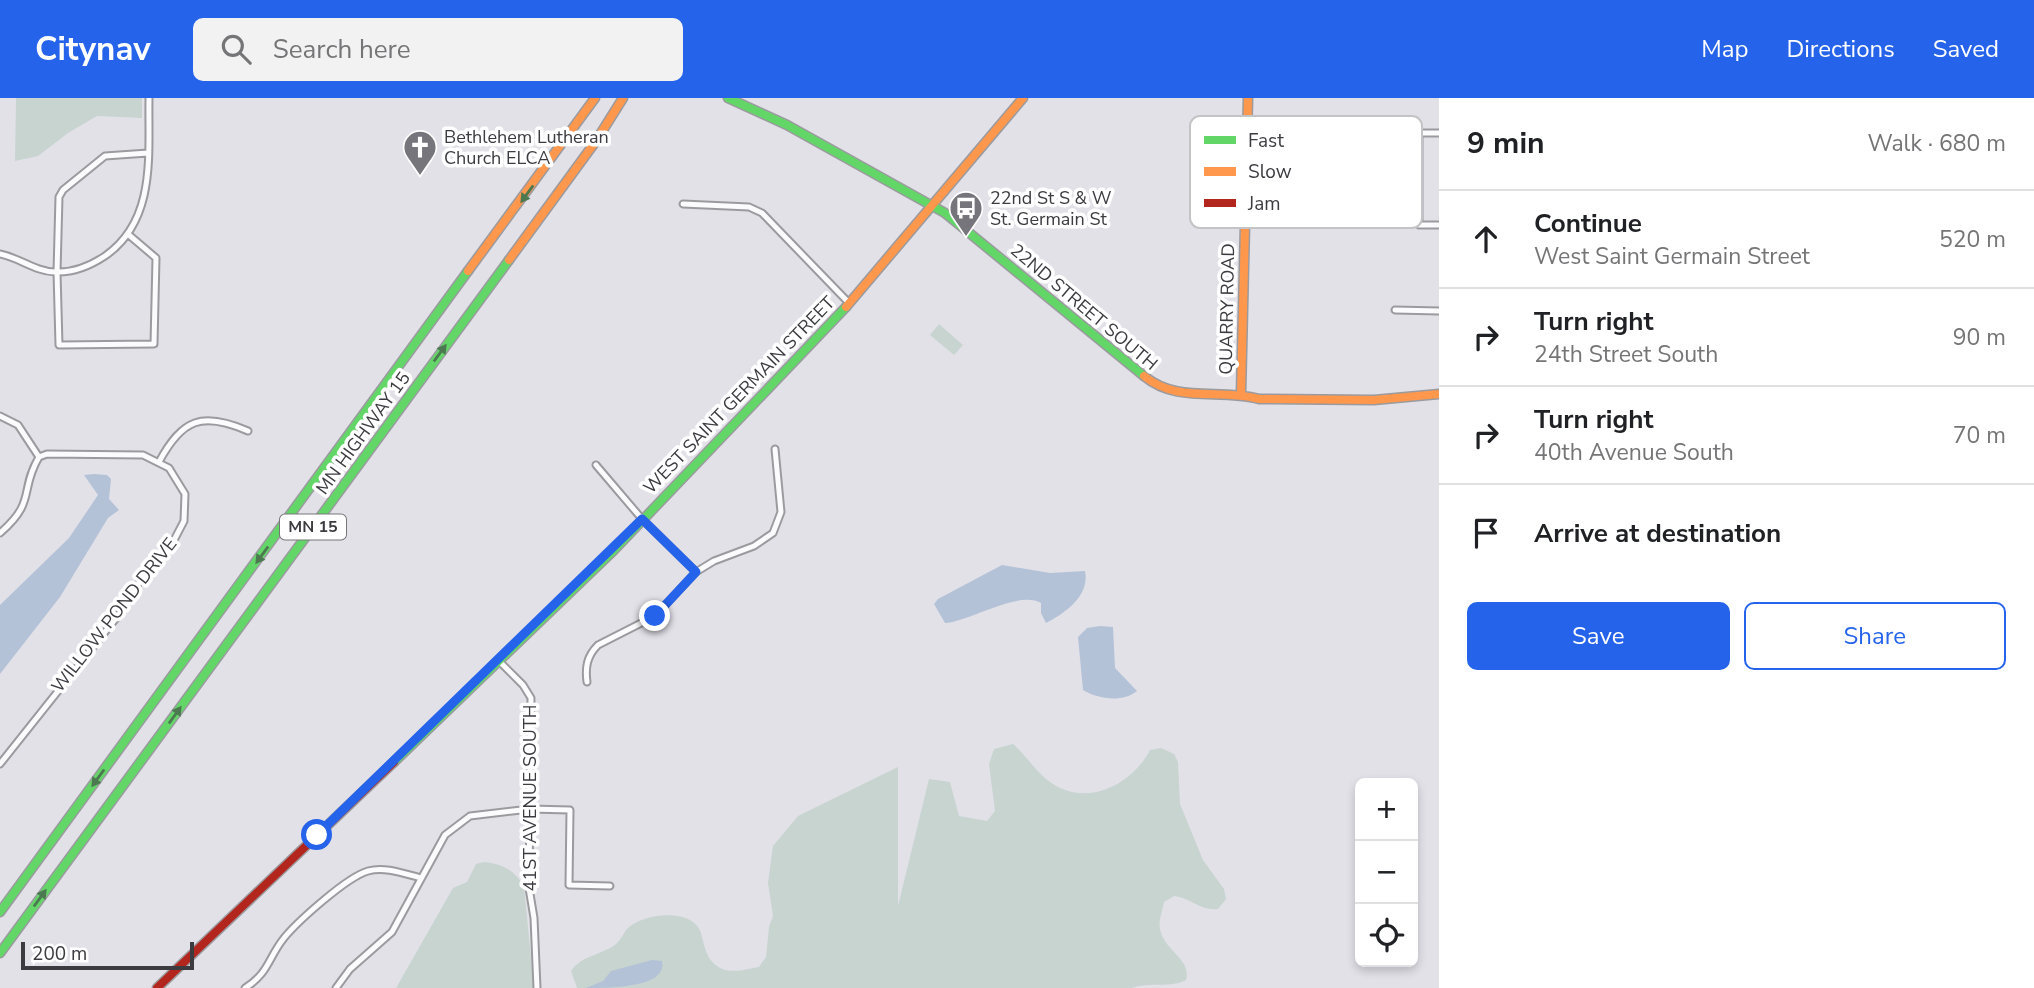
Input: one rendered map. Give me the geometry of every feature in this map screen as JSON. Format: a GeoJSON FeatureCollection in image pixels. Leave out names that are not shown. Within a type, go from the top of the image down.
{"type":"FeatureCollection","features":[{"type":"Feature","properties":{"kind":"main road","name":"MN HIGHWAY 15"},"geometry":{"type":"LineString","coordinates":[[0,912],[595,98]]}},
{"type":"Feature","properties":{"kind":"main road","name":"MN HIGHWAY 15"},"geometry":{"type":"LineString","coordinates":[[0,953],[588,152],[623,98]]}},
{"type":"Feature","properties":{"kind":"main road","name":"22ND STREET SOUTH"},"geometry":{"type":"LineString","coordinates":[[727,98],[787,125],[932,205],[972,234],[1153,384],[1172,393],[1241,394],[1259,399],[1374,400],[1414,394],[1439,394]]}},
{"type":"Feature","properties":{"kind":"main road","name":"WEST SAINT GERMAIN STREET"},"geometry":{"type":"LineString","coordinates":[[158,988],[499,661],[642,519],[849,303],[1023,98]]}},
{"type":"Feature","properties":{"kind":"main road","name":"QUARRY ROAD"},"geometry":{"type":"LineString","coordinates":[[1248,98],[1248,116]]}},
{"type":"Feature","properties":{"kind":"main road","name":"QUARRY ROAD"},"geometry":{"type":"LineString","coordinates":[[1241,394],[1245,228]]}},
{"type":"Feature","properties":{"kind":"street"},"geometry":{"type":"LineString","coordinates":[[0,254],[37,270],[69,272],[97,261],[129,235],[143,205],[149,98]]}},
{"type":"Feature","properties":{"kind":"street"},"geometry":{"type":"LineString","coordinates":[[129,235],[156,258],[154,344],[60,345],[57,272],[60,197],[63,190],[105,156],[148,153]]}},
{"type":"Feature","properties":{"kind":"street"},"geometry":{"type":"LineString","coordinates":[[683,204],[749,207],[762,213],[849,303]]}},
{"type":"Feature","properties":{"kind":"street"},"geometry":{"type":"LineString","coordinates":[[1395,310],[1439,311]]}},
{"type":"Feature","properties":{"kind":"street"},"geometry":{"type":"LineString","coordinates":[[0,415],[18,425],[39,457]]}},
{"type":"Feature","properties":{"kind":"street"},"geometry":{"type":"LineString","coordinates":[[0,533],[23,508],[31,472],[39,457],[47,454],[143,454],[159,463],[172,437],[186,424],[224,420],[248,431]]}},
{"type":"Feature","properties":{"kind":"street"},"geometry":{"type":"LineString","coordinates":[[587,682],[586,668],[591,652],[598,645],[655,616],[696,572],[714,561],[754,546],[773,533],[781,512],[775,449]]}},
{"type":"Feature","properties":{"kind":"street","name":"WILLOW POND DRIVE"},"geometry":{"type":"LineString","coordinates":[[0,764],[121,612],[153,560],[172,544],[184,521],[185,494],[170,468],[159,463]]}},
{"type":"Feature","properties":{"kind":"street"},"geometry":{"type":"LineString","coordinates":[[596,465],[642,519],[696,572]]}},
{"type":"Feature","properties":{"kind":"street","name":"41ST AVENUE SOUTH"},"geometry":{"type":"LineString","coordinates":[[499,661],[523,685],[531,698],[529,888],[534,918],[537,988]]}},
{"type":"Feature","properties":{"kind":"street"},"geometry":{"type":"LineString","coordinates":[[336,988],[350,970],[392,932],[445,835],[470,816],[530,809],[570,810],[569,886],[610,886]]}},
{"type":"Feature","properties":{"kind":"street"},"geometry":{"type":"LineString","coordinates":[[245,988],[261,978],[284,938],[346,882],[369,870],[393,870],[421,878]]}},
{"type":"Feature","properties":{"kind":"shaded area"},"geometry":{"type":"Polygon","coordinates":[[[16,98],[142,98],[142,118],[97,116],[68,133],[38,156],[15,161],[16,98]]]}},
{"type":"Feature","properties":{"kind":"shaded area"},"geometry":{"type":"Polygon","coordinates":[[[939,324],[963,345],[954,355],[930,335],[939,324]]]}},
{"type":"Feature","properties":{"kind":"shaded area"},"geometry":{"type":"Polygon","coordinates":[[[1013,744],[1053,784],[1073,792],[1087,793],[1112,787],[1124,780],[1150,750],[1161,748],[1174,754],[1178,762],[1180,804],[1203,860],[1224,889],[1226,899],[1218,909],[1206,908],[1174,896],[1164,902],[1160,929],[1185,966],[1186,980],[1174,984],[1131,988],[577,988],[571,971],[576,966],[586,958],[616,944],[627,929],[637,922],[657,916],[679,916],[696,925],[708,955],[721,969],[738,971],[759,967],[766,957],[773,916],[768,883],[773,846],[798,816],[898,767],[898,906],[929,779],[950,782],[959,816],[987,821],[995,811],[989,764],[994,749],[1013,744]]]}},
{"type":"Feature","properties":{"kind":"shaded area"},"geometry":{"type":"Polygon","coordinates":[[[484,862],[508,869],[524,887],[534,988],[396,988],[453,888],[467,882],[476,864],[484,862]]]}},
{"type":"Feature","properties":{"kind":"water"},"geometry":{"type":"Polygon","coordinates":[[[84,475],[107,475],[111,479],[109,499],[119,510],[108,518],[60,597],[0,674],[0,605],[69,538],[98,495],[84,475]]]}},
{"type":"Feature","properties":{"kind":"water"},"geometry":{"type":"Polygon","coordinates":[[[1002,565],[1050,573],[1085,571],[1086,580],[1074,603],[1046,623],[1041,613],[1041,603],[1020,600],[945,623],[934,604],[938,599],[1002,565]]]}},
{"type":"Feature","properties":{"kind":"water"},"geometry":{"type":"Polygon","coordinates":[[[1113,627],[1115,668],[1137,691],[1131,695],[1110,698],[1083,690],[1078,637],[1087,628],[1113,627]]]}},
{"type":"Feature","properties":{"kind":"water"},"geometry":{"type":"Polygon","coordinates":[[[652,960],[662,961],[661,970],[656,977],[647,981],[622,987],[586,988],[603,981],[611,971],[652,960]]]}},
{"type":"Feature","properties":{"kind":"traffic: fast"},"geometry":{"type":"LineString","coordinates":[[728,98],[787,125],[945,213],[1144,376]]}},
{"type":"Feature","properties":{"kind":"traffic: fast"},"geometry":{"type":"LineString","coordinates":[[0,953],[509,260]]}},
{"type":"Feature","properties":{"kind":"traffic: fast"},"geometry":{"type":"LineString","coordinates":[[0,912],[468,271]]}},
{"type":"Feature","properties":{"kind":"traffic: fast"},"geometry":{"type":"LineString","coordinates":[[394,762],[614,550],[846,307]]}},
{"type":"Feature","properties":{"kind":"traffic: slow"},"geometry":{"type":"LineString","coordinates":[[468,271],[595,98]]}},
{"type":"Feature","properties":{"kind":"traffic: slow"},"geometry":{"type":"LineString","coordinates":[[509,260],[596,141],[623,98]]}},
{"type":"Feature","properties":{"kind":"traffic: slow"},"geometry":{"type":"LineString","coordinates":[[846,307],[1023,98]]}},
{"type":"Feature","properties":{"kind":"traffic: slow"},"geometry":{"type":"LineString","coordinates":[[1248,98],[1248,116]]}},
{"type":"Feature","properties":{"kind":"traffic: slow"},"geometry":{"type":"LineString","coordinates":[[1241,394],[1245,228]]}},
{"type":"Feature","properties":{"kind":"traffic: slow"},"geometry":{"type":"LineString","coordinates":[[1144,376],[1157,385],[1185,393],[1259,399],[1374,400],[1439,394]]}},
{"type":"Feature","properties":{"kind":"traffic: jam"},"geometry":{"type":"LineString","coordinates":[[157,988],[394,762]]}},
{"type":"Feature","properties":{"kind":"place","name":"Bethlehem Lutheran Church ELCA"},"geometry":{"type":"Point","coordinates":[420,177]}},
{"type":"Feature","properties":{"kind":"place","name":"22nd St S & W St. Germain St"},"geometry":{"type":"Point","coordinates":[966,238]}},
{"type":"Feature","properties":{"kind":"route"},"geometry":{"type":"LineString","coordinates":[[317,835],[528,634],[642,519],[696,572],[655,616]]}}]}
